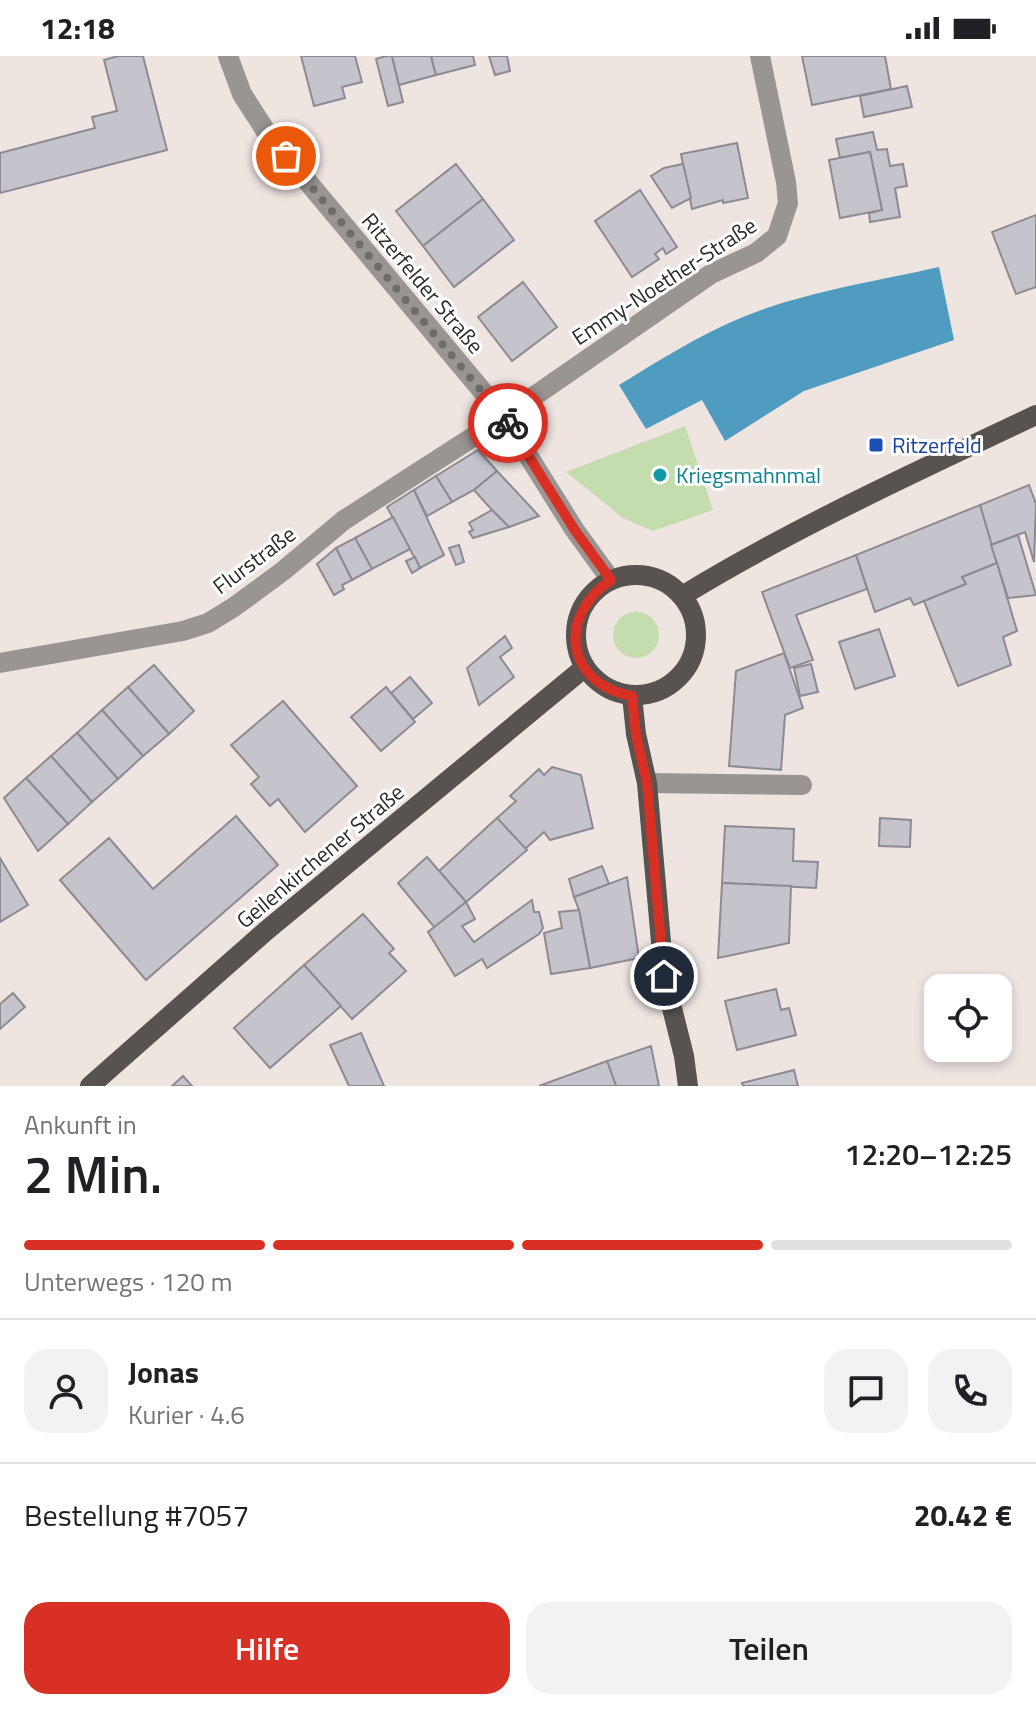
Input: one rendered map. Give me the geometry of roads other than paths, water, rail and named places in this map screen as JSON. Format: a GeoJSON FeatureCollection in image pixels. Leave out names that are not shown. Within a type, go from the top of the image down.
{"type":"FeatureCollection","features":[{"type":"Feature","properties":{"kind":"main road"},"geometry":{"type":"LineString","coordinates":[[682,596],[724,570],[867,495],[1036,415]]}},
{"type":"Feature","properties":{"kind":"main road"},"geometry":{"type":"LineString","coordinates":[[630,575],[649,576],[667,583],[682,596],[692,613],[696,633],[694,653],[685,671],[670,685],[652,694],[632,696],[605,687],[584,668],[576,649],[576,628],[581,608],[594,591],[611,580],[630,575]]}},
{"type":"Feature","properties":{"kind":"main road","name":"Geilenkirchener Straße"},"geometry":{"type":"LineString","coordinates":[[90,1086],[267,930],[584,668]]}},
{"type":"Feature","properties":{"kind":"main road"},"geometry":{"type":"LineString","coordinates":[[632,696],[636,734],[647,783],[664,976],[684,1056],[688,1086]]}},
{"type":"Feature","properties":{"kind":"street","name":"Ritzerfelder Straße"},"geometry":{"type":"LineString","coordinates":[[228,56],[242,94],[267,133],[504,417],[574,529],[611,580]]}},
{"type":"Feature","properties":{"kind":"street","name":"Emmy-Noether-Straße"},"geometry":{"type":"LineString","coordinates":[[504,417],[711,274],[756,253],[777,236],[788,203],[760,56]]}},
{"type":"Feature","properties":{"kind":"street","name":"Flurstraße"},"geometry":{"type":"LineString","coordinates":[[0,663],[183,631],[208,623],[283,571],[344,520],[504,417]]}},
{"type":"Feature","properties":{"kind":"street"},"geometry":{"type":"LineString","coordinates":[[647,783],[802,785]]}},
{"type":"Feature","properties":{"kind":"water"},"geometry":{"type":"Polygon","coordinates":[[[939,267],[954,340],[804,391],[725,441],[702,400],[646,429],[619,385],[695,340],[765,309],[839,288],[939,267]]]}},
{"type":"Feature","properties":{"kind":"place","name":"Ritzerfeld"},"geometry":{"type":"Point","coordinates":[876,445]}},
{"type":"Feature","properties":{"kind":"place","name":"Kriegsmahnmal"},"geometry":{"type":"Point","coordinates":[660,475]}}]}
